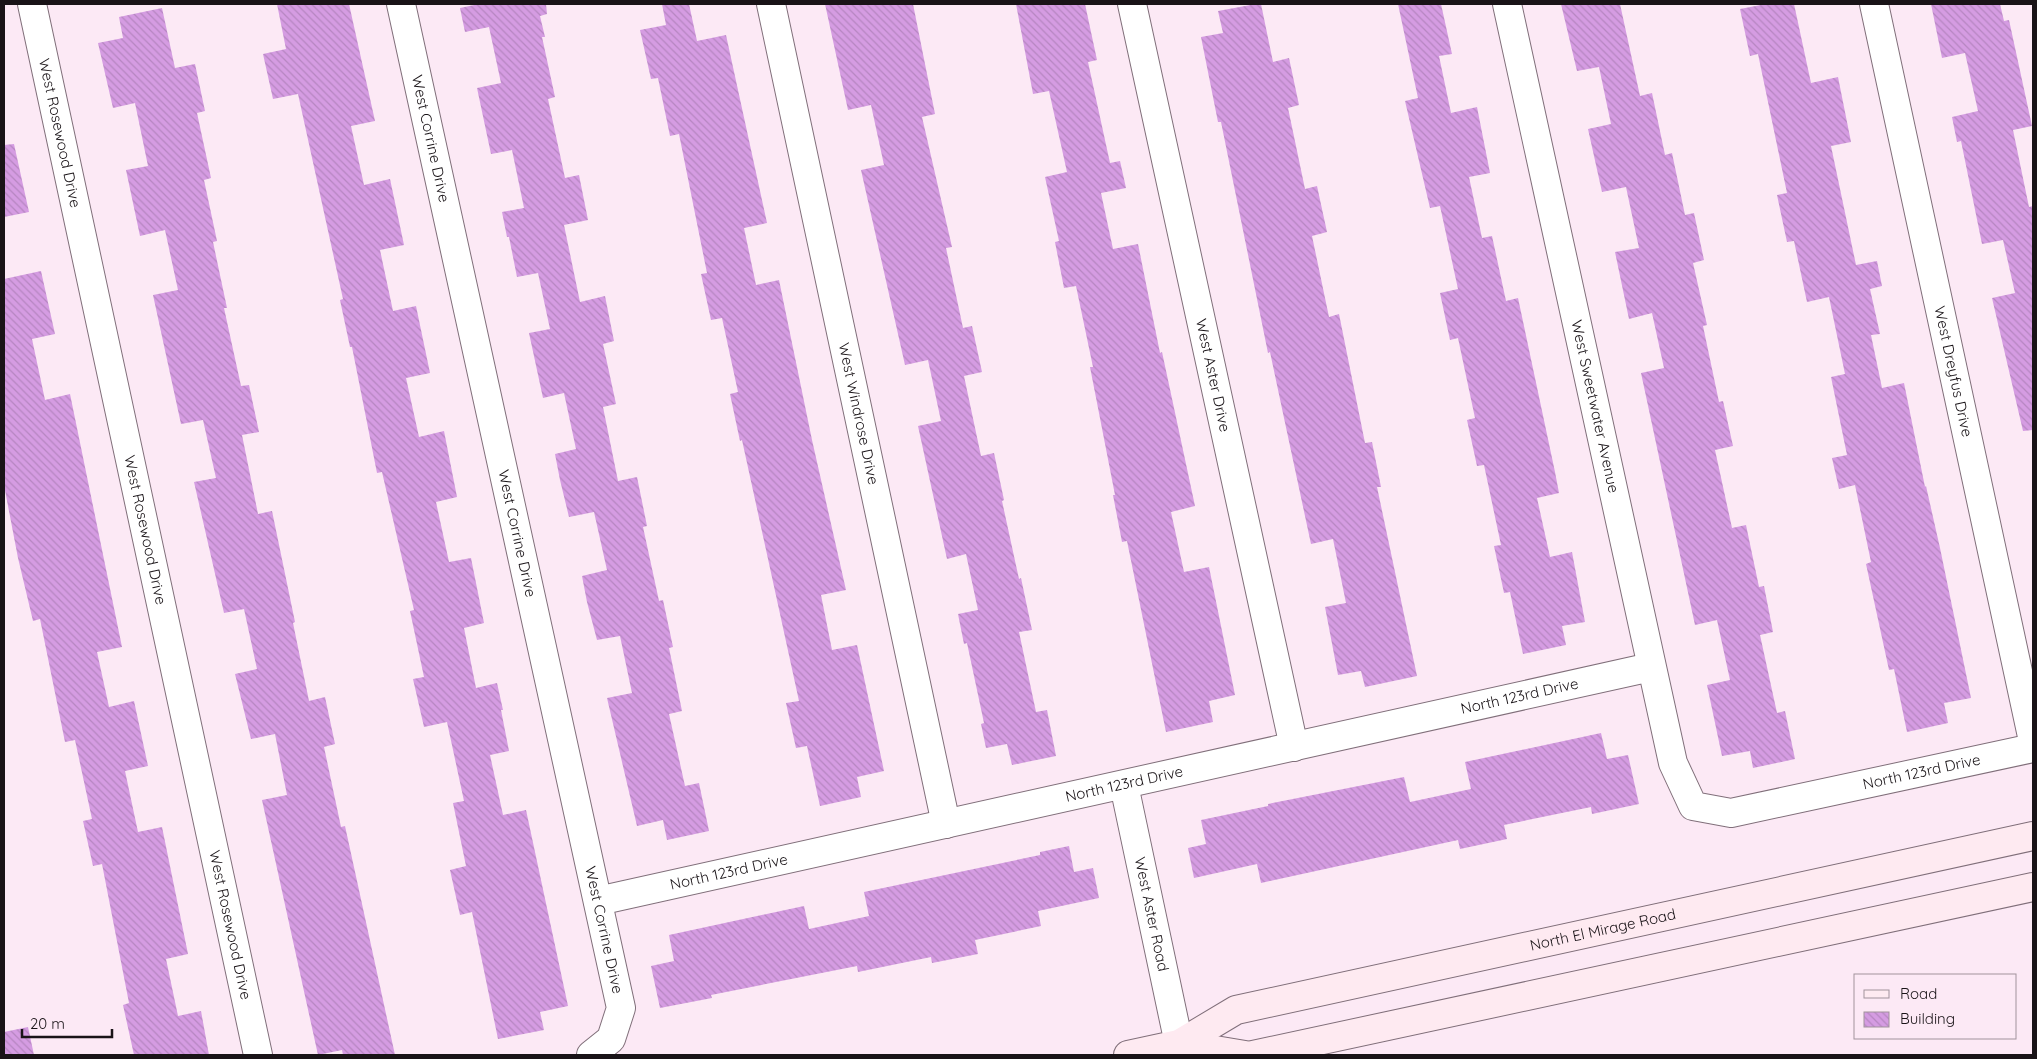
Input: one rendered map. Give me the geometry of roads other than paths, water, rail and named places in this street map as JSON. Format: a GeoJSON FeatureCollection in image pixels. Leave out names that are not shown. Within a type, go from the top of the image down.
{"type":"FeatureCollection","features":[{"type":"Feature","properties":{"kind":"main road","name":"North El Mirage Road"},"geometry":{"type":"LineString","coordinates":[[1128,1055],[1179,1044],[1236,1010],[2033,836]]}},
{"type":"Feature","properties":{"kind":"main road"},"geometry":{"type":"LineString","coordinates":[[1252,1055],[2033,887]]}},
{"type":"Feature","properties":{"kind":"main road","name":"North El Mirage Road"},"geometry":{"type":"LineString","coordinates":[[1179,1044],[1245,1055]]}},
{"type":"Feature","properties":{"kind":"street","name":"West Rosewood Drive"},"geometry":{"type":"LineString","coordinates":[[32,4],[258,1055]]}},
{"type":"Feature","properties":{"kind":"street","name":"West Corrine Drive"},"geometry":{"type":"LineString","coordinates":[[401,4],[621,1008],[611,1039],[591,1055]]}},
{"type":"Feature","properties":{"kind":"street","name":"West Windrose Drive"},"geometry":{"type":"LineString","coordinates":[[771,4],[946,824]]}},
{"type":"Feature","properties":{"kind":"street","name":"West Aster Drive"},"geometry":{"type":"LineString","coordinates":[[1132,4],[1294,747]]}},
{"type":"Feature","properties":{"kind":"street","name":"West Sweetwater Avenue"},"geometry":{"type":"LineString","coordinates":[[1506,4],[1673,763],[1692,806]]}},
{"type":"Feature","properties":{"kind":"street","name":"West Dreyfus Drive"},"geometry":{"type":"LineString","coordinates":[[1874,4],[2033,741]]}},
{"type":"Feature","properties":{"kind":"street","name":"North 123rd Drive"},"geometry":{"type":"LineString","coordinates":[[598,901],[1651,668]]}},
{"type":"Feature","properties":{"kind":"street","name":"North 123rd Drive"},"geometry":{"type":"LineString","coordinates":[[1692,806],[1731,813],[2033,748]]}},
{"type":"Feature","properties":{"kind":"street","name":"West Aster Road"},"geometry":{"type":"LineString","coordinates":[[1124,785],[1179,1044]]}}]}
